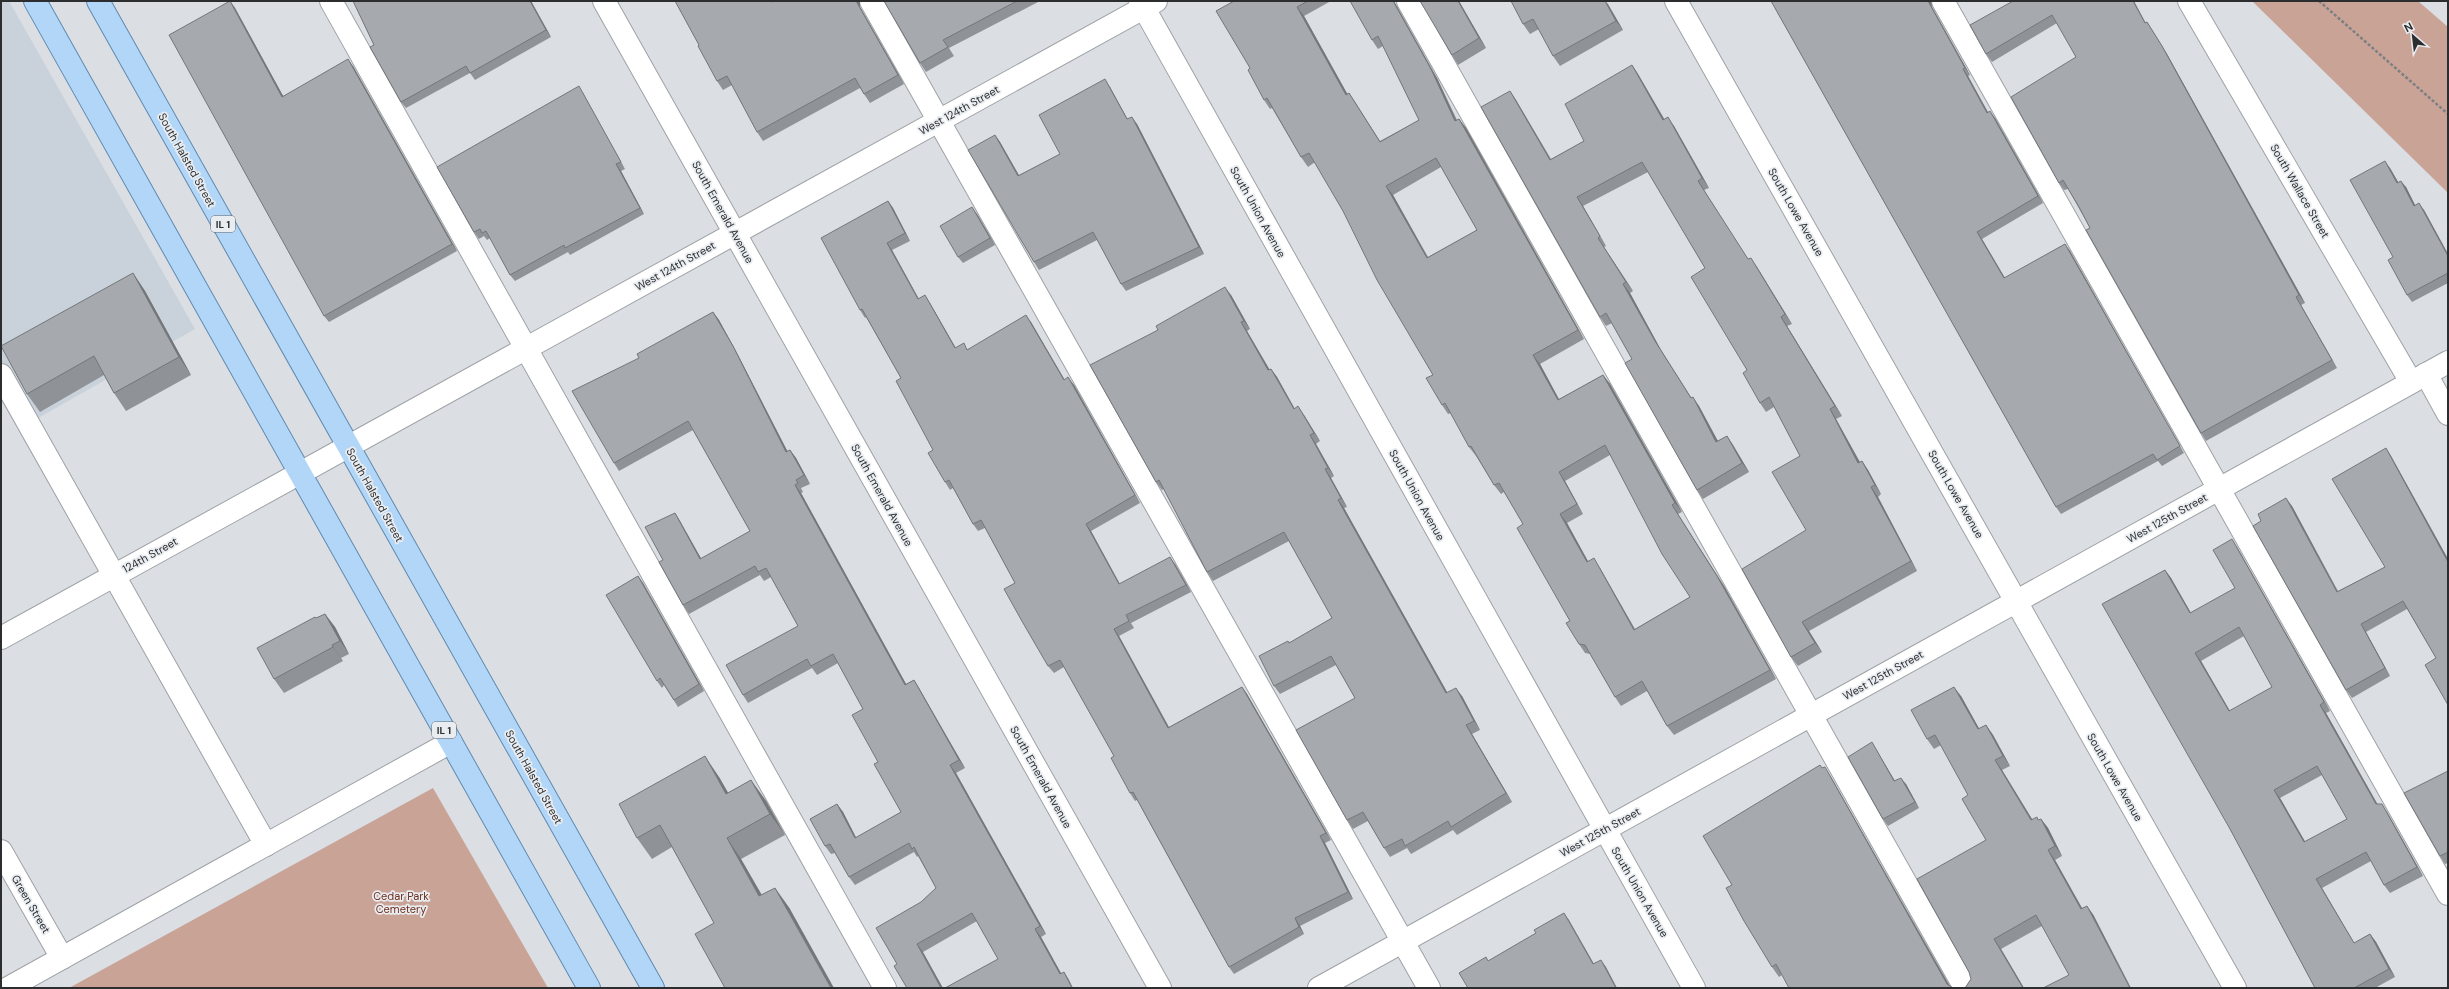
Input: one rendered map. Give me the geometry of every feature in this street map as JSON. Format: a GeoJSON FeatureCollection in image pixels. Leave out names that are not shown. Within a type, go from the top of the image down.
{"type":"FeatureCollection","features":[{"type":"Feature","properties":{"kind":"main road","name":"IL 1"},"geometry":{"type":"LineString","coordinates":[[36,1],[588,988]]}},
{"type":"Feature","properties":{"kind":"main road","name":"South Halsted Street"},"geometry":{"type":"LineString","coordinates":[[98,1],[653,988]]}},
{"type":"Feature","properties":{"kind":"street"},"geometry":{"type":"LineString","coordinates":[[331,1],[886,988]]}},
{"type":"Feature","properties":{"kind":"street","name":"South Emerald Avenue"},"geometry":{"type":"LineString","coordinates":[[604,1],[1160,988]]}},
{"type":"Feature","properties":{"kind":"street"},"geometry":{"type":"LineString","coordinates":[[871,1],[1429,988]]}},
{"type":"Feature","properties":{"kind":"street"},"geometry":{"type":"LineString","coordinates":[[1408,1],[1965,988]]}},
{"type":"Feature","properties":{"kind":"street","name":"South Lowe Avenue"},"geometry":{"type":"LineString","coordinates":[[1676,1],[2235,988]]}},
{"type":"Feature","properties":{"kind":"street"},"geometry":{"type":"LineString","coordinates":[[1943,1],[2448,894]]}},
{"type":"Feature","properties":{"kind":"street","name":"South Wallace Street"},"geometry":{"type":"LineString","coordinates":[[2189,1],[2418,378],[2448,414]]}},
{"type":"Feature","properties":{"kind":"street","name":"West 124th Street"},"geometry":{"type":"LineString","coordinates":[[300,472],[939,121],[1147,3]]}},
{"type":"Feature","properties":{"kind":"street","name":"South Union Avenue"},"geometry":{"type":"LineString","coordinates":[[1147,3],[1604,830],[1694,988]]}},
{"type":"Feature","properties":{"kind":"street","name":"West 125th Street"},"geometry":{"type":"LineString","coordinates":[[1319,988],[2448,362]]}},
{"type":"Feature","properties":{"kind":"street"},"geometry":{"type":"LineString","coordinates":[[1,375],[266,845]]}},
{"type":"Feature","properties":{"kind":"street","name":"124th Street"},"geometry":{"type":"LineString","coordinates":[[1,638],[300,472]]}},
{"type":"Feature","properties":{"kind":"street"},"geometry":{"type":"LineString","coordinates":[[8,988],[451,742]]}},
{"type":"Feature","properties":{"kind":"street","name":"Green Street"},"geometry":{"type":"LineString","coordinates":[[1,851],[62,958]]}},
{"type":"Feature","properties":{"kind":"path"},"geometry":{"type":"LineString","coordinates":[[2319,1],[2448,114]]}},
{"type":"Feature","properties":{"kind":"shaded area"},"geometry":{"type":"Polygon","coordinates":[[[1,1],[9,1],[195,329],[33,421],[1,363],[1,1]]]}},
{"type":"Feature","properties":{"kind":"green space"},"geometry":{"type":"Polygon","coordinates":[[[2252,1],[2418,1],[2448,27],[2448,193],[2252,1]]]}},
{"type":"Feature","properties":{"kind":"green space","name":"Cedar Park Cemetery"},"geometry":{"type":"Polygon","coordinates":[[[433,788],[548,988],[69,988],[433,788]]]}},
{"type":"Feature","properties":{"kind":"building"},"geometry":{"type":"Polygon","coordinates":[[[230,1],[282,97],[348,59],[452,244],[324,316],[169,35],[230,1]]]}},
{"type":"Feature","properties":{"kind":"building"},"geometry":{"type":"Polygon","coordinates":[[[353,1],[530,1],[546,30],[470,73],[466,66],[401,102],[370,47],[374,45],[353,1]]]}},
{"type":"Feature","properties":{"kind":"building"},"geometry":{"type":"Polygon","coordinates":[[[675,1],[856,1],[898,75],[864,94],[855,78],[757,132],[727,76],[717,81],[675,1]]]}},
{"type":"Feature","properties":{"kind":"building"},"geometry":{"type":"Polygon","coordinates":[[[884,1],[1017,1],[943,40],[948,47],[920,63],[884,1]]]}},
{"type":"Feature","properties":{"kind":"building"},"geometry":{"type":"Polygon","coordinates":[[[1234,1],[1308,1],[1297,7],[1346,95],[1349,93],[1380,142],[1419,120],[1378,36],[1372,40],[1350,1],[1393,1],[1431,69],[1455,121],[1459,119],[1578,330],[1533,355],[1558,400],[1603,375],[1675,503],[1672,505],[1717,576],[1770,670],[1667,726],[1642,681],[1615,697],[1585,645],[1579,644],[1566,623],[1570,621],[1517,528],[1523,524],[1499,483],[1494,485],[1471,446],[1469,447],[1445,403],[1442,405],[1426,378],[1433,375],[1377,280],[1343,211],[1309,153],[1301,157],[1267,98],[1264,100],[1248,70],[1250,68],[1216,11],[1234,1]],[[1436,158],[1386,186],[1427,258],[1477,230],[1436,158]],[[1605,445],[1559,472],[1577,504],[1560,514],[1587,562],[1594,558],[1634,630],[1690,597],[1662,554],[1605,445]]]}},
{"type":"Feature","properties":{"kind":"building"},"geometry":{"type":"Polygon","coordinates":[[[1420,1],[1458,1],[1479,38],[1452,55],[1420,1]]]}},
{"type":"Feature","properties":{"kind":"building"},"geometry":{"type":"Polygon","coordinates":[[[1511,1],[1605,1],[1616,21],[1553,56],[1533,19],[1523,24],[1511,1]]]}},
{"type":"Feature","properties":{"kind":"building"},"geometry":{"type":"Polygon","coordinates":[[[1771,1],[1928,1],[1965,68],[1963,69],[1987,113],[1990,111],[2038,196],[1977,232],[2004,278],[2065,244],[2180,446],[2157,460],[2153,454],[2056,507],[1771,1]]]}},
{"type":"Feature","properties":{"kind":"building"},"geometry":{"type":"Polygon","coordinates":[[[2013,1],[2133,1],[2145,23],[2147,22],[2162,46],[2299,295],[2296,297],[2332,360],[2201,433],[2086,230],[2090,228],[2079,207],[2063,180],[2059,183],[2011,97],[2076,57],[2052,15],[1986,54],[1970,25],[2013,1]]]}},
{"type":"Feature","properties":{"kind":"building"},"geometry":{"type":"Polygon","coordinates":[[[1632,65],[1663,120],[1668,117],[1702,178],[1698,181],[1748,259],[1751,258],[1785,314],[1781,317],[1835,406],[1830,409],[1858,463],[1862,461],[1875,485],[1871,487],[1911,561],[1802,622],[1815,643],[1791,657],[1742,569],[1806,530],[1772,472],[1800,456],[1769,397],[1760,403],[1743,373],[1747,370],[1691,277],[1705,268],[1642,162],[1577,197],[1600,236],[1598,238],[1626,282],[1623,284],[1655,341],[1691,398],[1693,397],[1716,442],[1727,436],[1742,463],[1697,490],[1625,363],[1632,359],[1606,313],[1600,317],[1481,107],[1510,91],[1550,160],[1584,141],[1565,104],[1632,65]]]}},
{"type":"Feature","properties":{"kind":"building"},"geometry":{"type":"Polygon","coordinates":[[[1105,79],[1127,119],[1132,117],[1199,247],[1121,284],[1093,232],[1034,262],[968,150],[995,135],[1018,176],[1060,154],[1039,115],[1105,79]]]}},
{"type":"Feature","properties":{"kind":"building"},"geometry":{"type":"Polygon","coordinates":[[[579,86],[621,162],[616,164],[640,208],[565,248],[564,245],[510,275],[486,231],[482,233],[480,229],[474,232],[437,167],[579,86]]]}},
{"type":"Feature","properties":{"kind":"building"},"geometry":{"type":"Polygon","coordinates":[[[2385,161],[2397,183],[2401,181],[2414,206],[2419,203],[2448,256],[2448,273],[2407,295],[2388,260],[2393,257],[2350,180],[2385,161]]]}},
{"type":"Feature","properties":{"kind":"building"},"geometry":{"type":"Polygon","coordinates":[[[888,201],[905,233],[887,243],[918,299],[925,295],[955,348],[964,343],[967,350],[1026,315],[1064,380],[1068,377],[1135,495],[1086,524],[1119,584],[1170,557],[1186,585],[1126,615],[1129,621],[1114,629],[1168,728],[1242,687],[1326,833],[1320,836],[1348,892],[1295,918],[1299,927],[1229,967],[1133,792],[1130,793],[1111,758],[1114,756],[1060,660],[1048,666],[1023,623],[1004,589],[1015,583],[981,520],[973,524],[949,480],[945,482],[928,453],[933,450],[896,381],[901,378],[862,309],[860,310],[821,238],[888,201]]]}},
{"type":"Feature","properties":{"kind":"building"},"geometry":{"type":"Polygon","coordinates":[[[972,207],[990,238],[958,257],[940,226],[972,207]]]}},
{"type":"Feature","properties":{"kind":"building"},"geometry":{"type":"Polygon","coordinates":[[[133,273],[179,357],[114,393],[94,356],[27,394],[1,346],[133,273]]]}},
{"type":"Feature","properties":{"kind":"building"},"geometry":{"type":"Polygon","coordinates":[[[1225,287],[1244,321],[1241,322],[1268,370],[1271,369],[1294,409],[1298,406],[1314,433],[1310,435],[1328,468],[1325,469],[1341,498],[1338,500],[1446,693],[1456,688],[1474,721],[1466,725],[1506,793],[1451,827],[1448,821],[1405,846],[1402,839],[1384,848],[1363,812],[1347,820],[1296,730],[1355,698],[1331,656],[1274,686],[1259,656],[1288,641],[1289,643],[1332,618],[1284,532],[1207,572],[1159,480],[1156,482],[1090,365],[1158,330],[1156,326],[1225,287]]]}},
{"type":"Feature","properties":{"kind":"building"},"geometry":{"type":"Polygon","coordinates":[[[713,312],[733,346],[786,452],[790,450],[804,475],[796,480],[798,483],[795,485],[905,685],[914,680],[959,760],[950,765],[1040,926],[1035,929],[1060,974],[1064,972],[1072,988],[945,988],[998,959],[972,913],[917,944],[941,988],[907,988],[894,966],[897,964],[876,928],[921,902],[936,888],[914,847],[912,849],[909,843],[849,877],[830,844],[825,846],[810,819],[837,804],[855,838],[901,812],[874,764],[878,762],[852,715],[863,709],[833,654],[811,666],[807,659],[743,695],[726,665],[798,626],[766,568],[758,572],[755,566],[683,605],[659,562],[663,560],[645,527],[675,513],[700,559],[750,531],[688,421],[614,463],[572,391],[639,358],[637,354],[713,312]]]}},
{"type":"Feature","properties":{"kind":"building"},"geometry":{"type":"Polygon","coordinates":[[[2386,448],[2448,562],[2448,705],[2425,665],[2436,658],[2403,601],[2361,624],[2385,668],[2346,690],[2253,526],[2261,521],[2258,514],[2286,498],[2337,592],[2385,567],[2332,479],[2386,448]]]}},
{"type":"Feature","properties":{"kind":"building"},"geometry":{"type":"Polygon","coordinates":[[[2232,539],[2324,702],[2320,705],[2376,804],[2382,804],[2417,867],[2384,885],[2366,852],[2316,879],[2354,943],[2370,934],[2389,969],[2354,988],[2315,988],[2230,829],[2102,604],[2165,570],[2190,613],[2235,588],[2213,550],[2232,539]],[[2239,627],[2195,653],[2229,711],[2272,687],[2239,627]],[[2317,766],[2274,790],[2304,842],[2347,819],[2317,766]]]}},
{"type":"Feature","properties":{"kind":"building"},"geometry":{"type":"Polygon","coordinates":[[[638,576],[699,684],[674,700],[660,678],[657,681],[606,595],[638,576]]]}},
{"type":"Feature","properties":{"kind":"building"},"geometry":{"type":"Polygon","coordinates":[[[325,614],[340,641],[332,645],[333,647],[274,679],[257,648],[315,617],[316,618],[325,614]]]}},
{"type":"Feature","properties":{"kind":"building"},"geometry":{"type":"Polygon","coordinates":[[[1954,687],[1978,729],[1986,725],[2003,756],[1995,760],[2031,820],[2037,817],[2038,820],[2041,819],[2055,846],[2048,850],[2081,909],[2087,906],[2130,988],[2043,988],[2069,975],[2036,915],[1994,939],[2023,988],[1965,988],[1971,979],[1969,972],[1917,879],[1986,840],[1962,799],[1968,795],[1935,735],[1927,739],[1911,710],[1954,687]]]}},
{"type":"Feature","properties":{"kind":"building"},"geometry":{"type":"Polygon","coordinates":[[[1872,742],[1894,781],[1901,778],[1915,802],[1883,819],[1848,757],[1872,742]]]}},
{"type":"Feature","properties":{"kind":"building"},"geometry":{"type":"Polygon","coordinates":[[[705,756],[726,794],[751,780],[770,814],[727,838],[759,896],[775,888],[831,988],[725,988],[695,934],[714,923],[660,825],[637,838],[619,804],[705,756]]]}},
{"type":"Feature","properties":{"kind":"building"},"geometry":{"type":"Polygon","coordinates":[[[1820,765],[1822,768],[1825,767],[1947,984],[1953,988],[1789,988],[1776,964],[1772,967],[1744,921],[1726,888],[1732,885],[1703,836],[1820,765]]]}},
{"type":"Feature","properties":{"kind":"building"},"geometry":{"type":"Polygon","coordinates":[[[2448,771],[2448,852],[2440,856],[2404,793],[2448,771]]]}},
{"type":"Feature","properties":{"kind":"building"},"geometry":{"type":"Polygon","coordinates":[[[1564,913],[1593,964],[1601,960],[1616,988],[1468,988],[1459,973],[1486,957],[1488,961],[1536,933],[1534,930],[1564,913]]]}}]}
